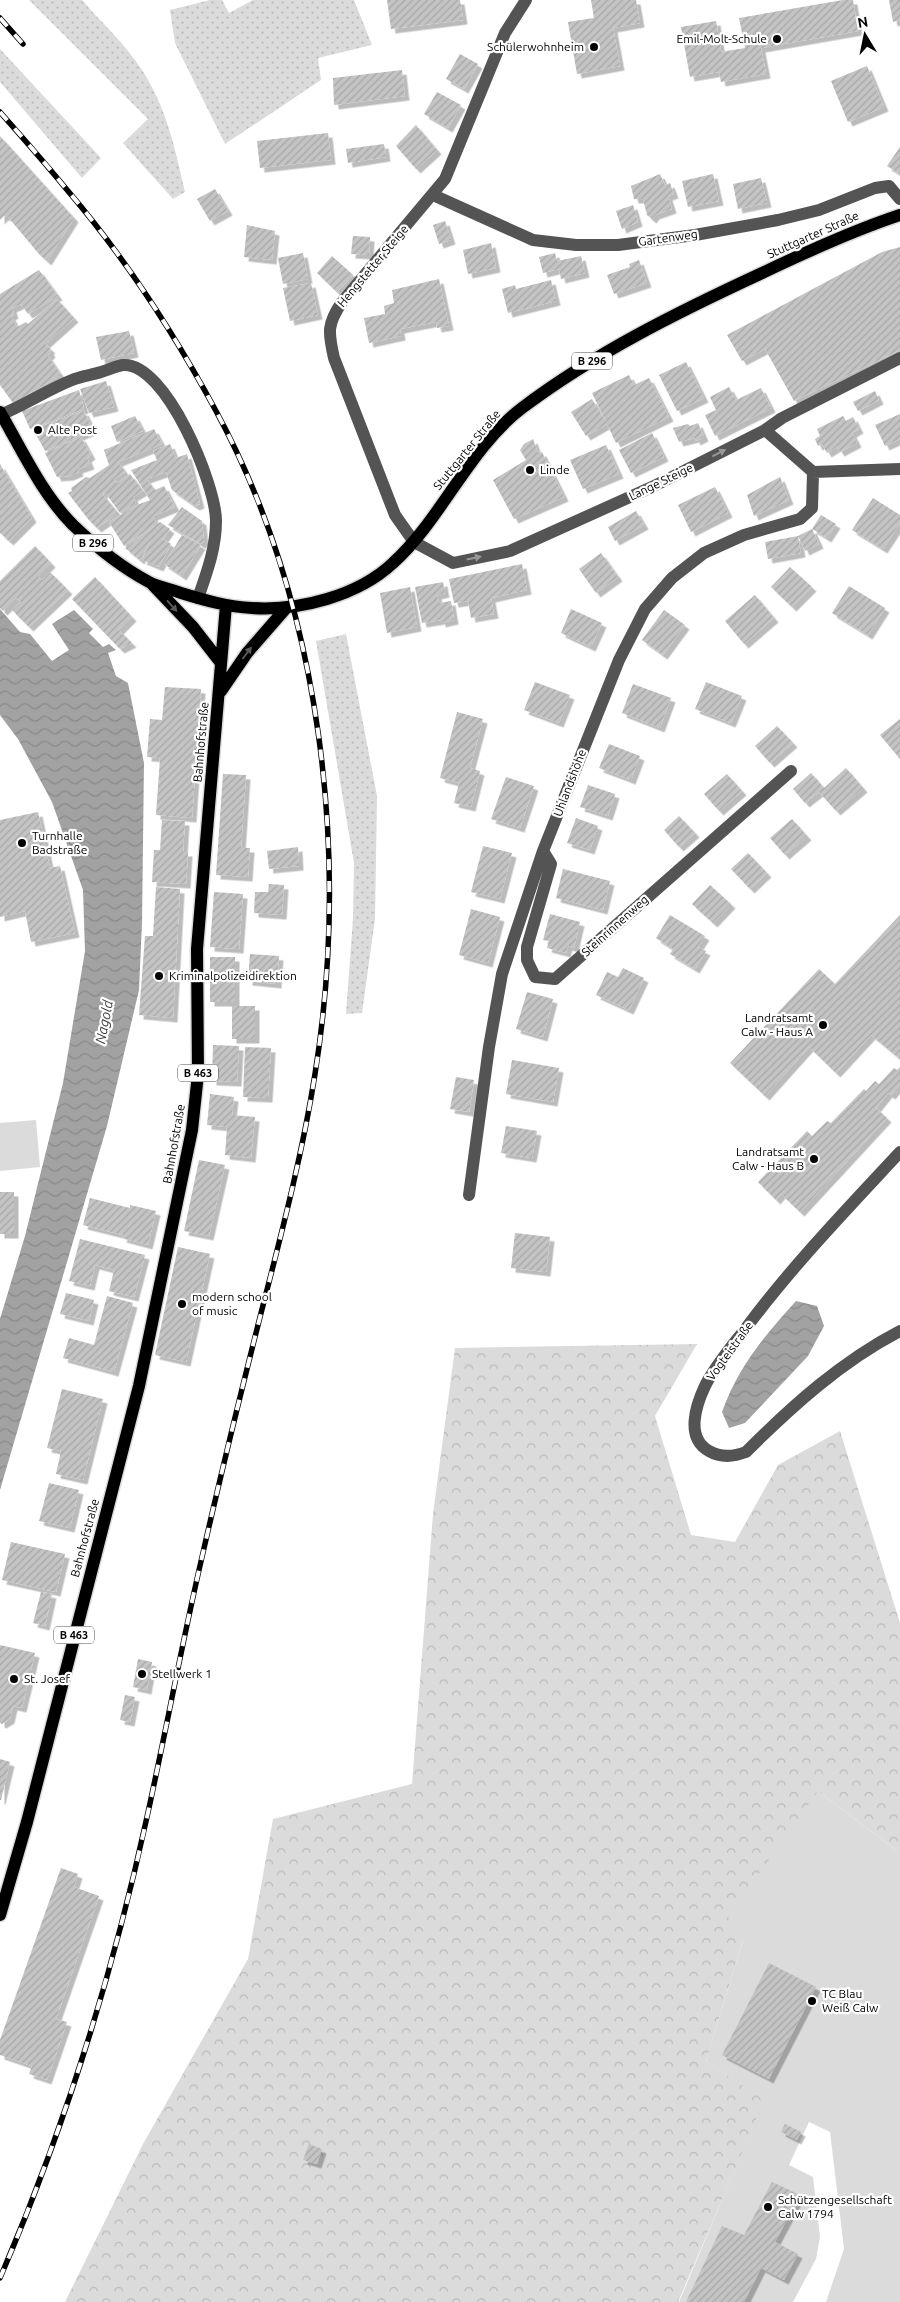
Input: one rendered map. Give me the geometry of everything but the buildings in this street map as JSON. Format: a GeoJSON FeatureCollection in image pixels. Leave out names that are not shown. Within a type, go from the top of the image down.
{"type":"FeatureCollection","features":[{"type":"Feature","properties":{"kind":"main road","name":"Stuttgarter Straße"},"geometry":{"type":"LineString","coordinates":[[226,605],[253,608],[287,607],[332,596],[364,584],[392,564],[414,542],[448,494],[500,429],[518,411],[540,395],[604,354],[723,291],[842,236],[900,215]]}},
{"type":"Feature","properties":{"kind":"main road","name":"B 296"},"geometry":{"type":"LineString","coordinates":[[0,414],[46,490],[71,523],[109,556],[152,583],[226,605]]}},
{"type":"Feature","properties":{"kind":"main road"},"geometry":{"type":"LineString","coordinates":[[152,583],[193,628],[221,663]]}},
{"type":"Feature","properties":{"kind":"main road","name":"Bahnhofstraße"},"geometry":{"type":"LineString","coordinates":[[0,1915],[5,1882],[138,1386],[192,1130],[198,1074],[197,949],[226,605]]}},
{"type":"Feature","properties":{"kind":"main road"},"geometry":{"type":"LineString","coordinates":[[219,693],[247,653],[287,607]]}},
{"type":"Feature","properties":{"kind":"street","name":"Hengstetter Steige"},"geometry":{"type":"LineString","coordinates":[[414,542],[395,515],[334,358],[328,334],[331,318],[342,302],[445,180],[505,33],[526,0]]}},
{"type":"Feature","properties":{"kind":"street","name":"Gartenweg"},"geometry":{"type":"LineString","coordinates":[[433,195],[533,240],[576,245],[618,245],[695,235],[778,220],[819,210],[875,188],[889,186],[900,199]]}},
{"type":"Feature","properties":{"kind":"street","name":"Lange Steige"},"geometry":{"type":"LineString","coordinates":[[414,542],[453,563],[510,551],[652,487],[766,430],[782,418],[900,358]]}},
{"type":"Feature","properties":{"kind":"street"},"geometry":{"type":"LineString","coordinates":[[0,414],[72,380],[124,365],[138,368],[154,382],[176,410],[202,462],[213,496],[216,520],[213,555],[198,598]]}},
{"type":"Feature","properties":{"kind":"street"},"geometry":{"type":"LineString","coordinates":[[766,430],[813,472],[900,469]]}},
{"type":"Feature","properties":{"kind":"street","name":"Uhlandshöhe"},"geometry":{"type":"LineString","coordinates":[[469,1195],[489,1048],[502,974],[543,851],[619,660],[645,609],[672,578],[704,553],[744,535],[800,520],[812,508],[813,472]]}},
{"type":"Feature","properties":{"kind":"street","name":"Steinrinnenweg"},"geometry":{"type":"LineString","coordinates":[[543,851],[551,864],[527,947],[527,960],[535,977],[555,979],[791,770]]}},
{"type":"Feature","properties":{"kind":"street","name":"Vogteistraße"},"geometry":{"type":"LineString","coordinates":[[900,1152],[779,1284],[720,1361],[699,1400],[695,1419],[697,1439],[701,1446],[718,1455],[728,1456],[746,1452],[799,1401],[830,1376],[900,1330]]}},
{"type":"Feature","properties":{"kind":"green space"},"geometry":{"type":"Polygon","coordinates":[[[29,0],[82,0],[127,50],[140,67],[157,96],[173,143],[185,192],[173,199],[123,143],[148,119],[29,0]]]}},
{"type":"Feature","properties":{"kind":"green space"},"geometry":{"type":"Polygon","coordinates":[[[210,0],[222,0],[229,13],[253,0],[354,0],[372,45],[318,58],[321,80],[225,144],[175,43],[170,10],[210,0]]]}},
{"type":"Feature","properties":{"kind":"green space"},"geometry":{"type":"Polygon","coordinates":[[[0,49],[101,158],[82,178],[0,82],[0,49]]]}},
{"type":"Feature","properties":{"kind":"green space"},"geometry":{"type":"Polygon","coordinates":[[[346,634],[377,796],[375,919],[362,1013],[346,1014],[353,919],[354,863],[316,641],[346,634]]]}},
{"type":"Feature","properties":{"kind":"green space"},"geometry":{"type":"Polygon","coordinates":[[[36,1120],[40,1167],[0,1171],[0,1123],[36,1120]]]}},
{"type":"Feature","properties":{"kind":"green space"},"geometry":{"type":"Polygon","coordinates":[[[697,1344],[655,1416],[691,1535],[735,1542],[778,1465],[840,1431],[900,1623],[900,1853],[818,1791],[743,1940],[706,2061],[765,2100],[678,2302],[65,2302],[143,2144],[248,1959],[273,1819],[412,1784],[433,1514],[455,1348],[697,1344]]]}},
{"type":"Feature","properties":{"kind":"green space","name":"TC Blau Weiß Calw"},"geometry":{"type":"Polygon","coordinates":[[[818,1791],[900,1853],[900,2302],[826,2302],[844,2249],[830,2132],[809,2122],[789,2165],[813,2177],[820,2237],[816,2259],[793,2302],[679,2302],[764,2100],[706,2061],[743,1940],[728,1917],[818,1791]]]}},
{"type":"Feature","properties":{"kind":"water","name":"Nagold"},"geometry":{"type":"Polygon","coordinates":[[[0,609],[20,632],[30,634],[52,661],[69,650],[52,624],[74,610],[93,629],[89,633],[103,647],[109,644],[116,650],[108,653],[116,676],[128,683],[144,763],[142,923],[139,990],[107,1126],[0,1490],[0,1319],[25,1236],[63,1083],[85,951],[83,890],[52,802],[18,739],[0,715],[0,609]]]}},
{"type":"Feature","properties":{"kind":"water"},"geometry":{"type":"Polygon","coordinates":[[[796,1301],[817,1306],[824,1326],[808,1356],[745,1423],[729,1428],[722,1412],[736,1380],[753,1353],[796,1301]]]}},
{"type":"Feature","properties":{"kind":"railway"},"geometry":{"type":"LineString","coordinates":[[0,18],[23,44]]}},
{"type":"Feature","properties":{"kind":"railway"},"geometry":{"type":"LineString","coordinates":[[0,112],[89,216],[148,297],[216,411],[252,487],[281,567],[303,649],[318,734],[327,820],[329,906],[325,991],[315,1074],[304,1136],[209,1527],[134,1876],[102,1993],[65,2109],[45,2166],[0,2278]]}},
{"type":"Feature","properties":{"kind":"place","name":"Emil-Molt-Schule"},"geometry":{"type":"Point","coordinates":[777,39]}},
{"type":"Feature","properties":{"kind":"place","name":"Schülerwohnheim"},"geometry":{"type":"Point","coordinates":[594,47]}},
{"type":"Feature","properties":{"kind":"place","name":"Alte Post"},"geometry":{"type":"Point","coordinates":[38,430]}},
{"type":"Feature","properties":{"kind":"place","name":"Linde"},"geometry":{"type":"Point","coordinates":[530,470]}},
{"type":"Feature","properties":{"kind":"place","name":"Turnhalle Badstraße"},"geometry":{"type":"Point","coordinates":[22,843]}},
{"type":"Feature","properties":{"kind":"place","name":"Kriminalpolizeidirektion"},"geometry":{"type":"Point","coordinates":[159,976]}},
{"type":"Feature","properties":{"kind":"place","name":"Landratsamt Calw - Haus A"},"geometry":{"type":"Point","coordinates":[823,1025]}},
{"type":"Feature","properties":{"kind":"place","name":"Landratsamt Calw - Haus B"},"geometry":{"type":"Point","coordinates":[814,1159]}},
{"type":"Feature","properties":{"kind":"place","name":"modern school of music"},"geometry":{"type":"Point","coordinates":[182,1304]}},
{"type":"Feature","properties":{"kind":"place","name":"Stellwerk 1"},"geometry":{"type":"Point","coordinates":[142,1674]}},
{"type":"Feature","properties":{"kind":"place","name":"St. Josef"},"geometry":{"type":"Point","coordinates":[14,1679]}},
{"type":"Feature","properties":{"kind":"place","name":"TC Blau Weiß Calw"},"geometry":{"type":"Point","coordinates":[812,2001]}},
{"type":"Feature","properties":{"kind":"place","name":"Schützengesellschaft Calw 1794"},"geometry":{"type":"Point","coordinates":[768,2207]}}]}
